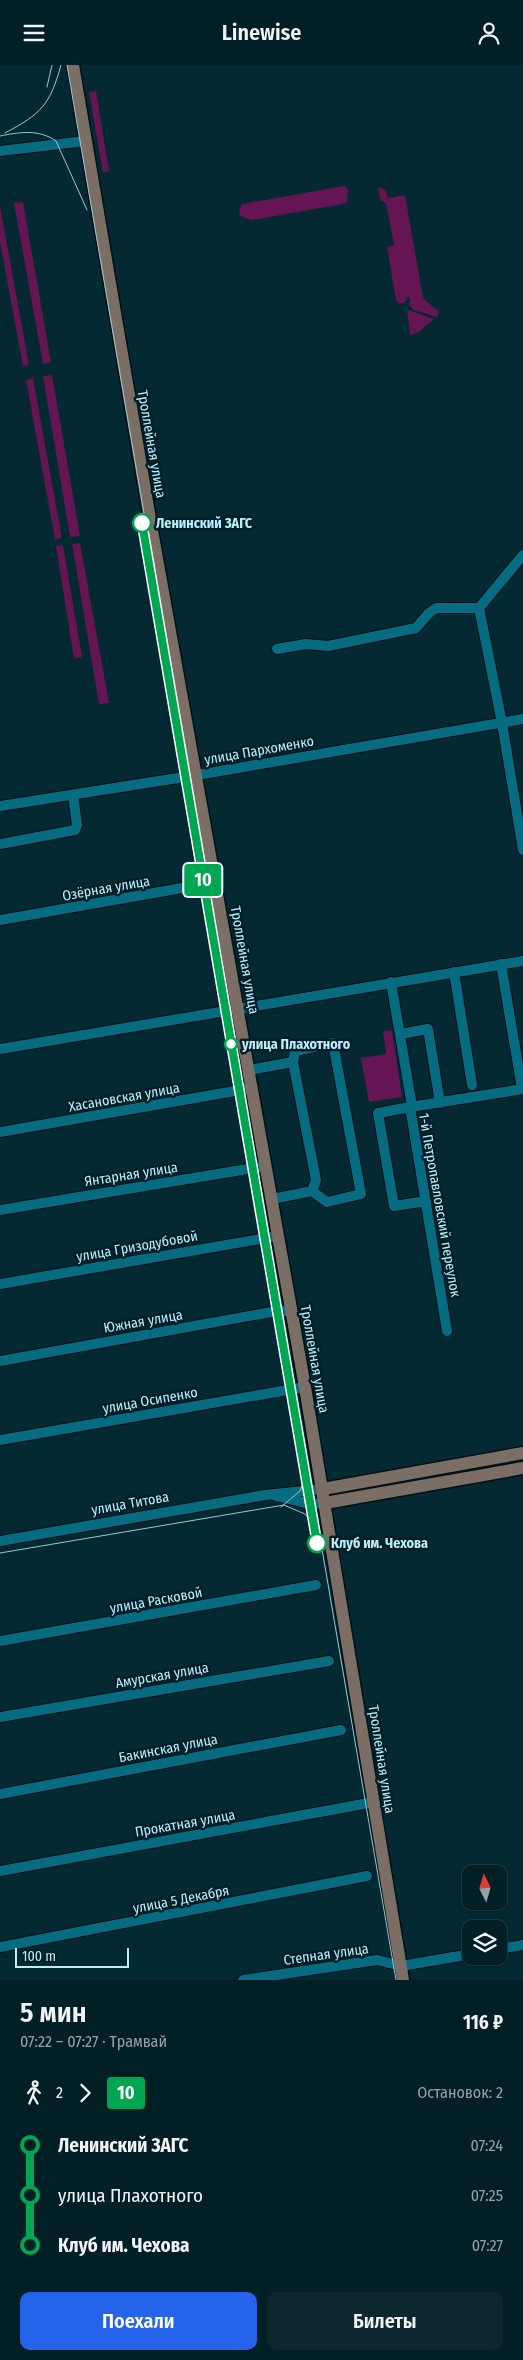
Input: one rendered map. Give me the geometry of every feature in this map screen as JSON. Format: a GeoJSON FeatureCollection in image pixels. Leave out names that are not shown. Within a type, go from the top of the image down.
{"type":"FeatureCollection","features":[{"type":"Feature","properties":{"kind":"main road","name":"Троллейная улица"},"geometry":{"type":"LineString","coordinates":[[73,65],[292,1311],[404,1980]]}},
{"type":"Feature","properties":{"kind":"main road","name":"улица Титова"},"geometry":{"type":"LineString","coordinates":[[322,1489],[523,1453]]}},
{"type":"Feature","properties":{"kind":"main road","name":"улица Титова"},"geometry":{"type":"LineString","coordinates":[[325,1503],[523,1469]]}},
{"type":"Feature","properties":{"kind":"street"},"geometry":{"type":"LineString","coordinates":[[0,151],[85,141]]}},
{"type":"Feature","properties":{"kind":"street"},"geometry":{"type":"LineString","coordinates":[[277,649],[306,644],[328,645],[416,628],[436,608],[478,608],[523,555]]}},
{"type":"Feature","properties":{"kind":"street"},"geometry":{"type":"LineString","coordinates":[[478,608],[502,723],[523,850]]}},
{"type":"Feature","properties":{"kind":"street","name":"улица Пархоменко"},"geometry":{"type":"LineString","coordinates":[[0,806],[197,775],[523,719]]}},
{"type":"Feature","properties":{"kind":"street"},"geometry":{"type":"LineString","coordinates":[[0,843],[75,830],[77,825],[73,795]]}},
{"type":"Feature","properties":{"kind":"street","name":"Озёрная улица"},"geometry":{"type":"LineString","coordinates":[[0,920],[216,882]]}},
{"type":"Feature","properties":{"kind":"street"},"geometry":{"type":"LineString","coordinates":[[0,1049],[523,961]]}},
{"type":"Feature","properties":{"kind":"street"},"geometry":{"type":"LineString","coordinates":[[501,964],[523,1089]]}},
{"type":"Feature","properties":{"kind":"street"},"geometry":{"type":"LineString","coordinates":[[454,972],[472,1085]]}},
{"type":"Feature","properties":{"kind":"street","name":"1-й Петропавловский переулок"},"geometry":{"type":"LineString","coordinates":[[391,982],[447,1331]]}},
{"type":"Feature","properties":{"kind":"street"},"geometry":{"type":"LineString","coordinates":[[400,1034],[428,1029],[440,1103]]}},
{"type":"Feature","properties":{"kind":"street"},"geometry":{"type":"LineString","coordinates":[[272,1199],[312,1191],[327,1202],[361,1194],[333,1043],[295,1051],[294,1062],[316,1180],[312,1191]]}},
{"type":"Feature","properties":{"kind":"street"},"geometry":{"type":"LineString","coordinates":[[249,1070],[294,1062]]}},
{"type":"Feature","properties":{"kind":"street","name":"Хасановская улица"},"geometry":{"type":"LineString","coordinates":[[0,1133],[252,1088]]}},
{"type":"Feature","properties":{"kind":"street","name":"1-й Петропавловский переулок"},"geometry":{"type":"LineString","coordinates":[[410,1103],[440,1103],[523,1089]]}},
{"type":"Feature","properties":{"kind":"street"},"geometry":{"type":"LineString","coordinates":[[410,1103],[378,1113],[394,1207],[426,1201]]}},
{"type":"Feature","properties":{"kind":"street","name":"Янтарная улица"},"geometry":{"type":"LineString","coordinates":[[0,1210],[266,1166]]}},
{"type":"Feature","properties":{"kind":"street","name":"улица Гризодубовой"},"geometry":{"type":"LineString","coordinates":[[0,1284],[278,1236]]}},
{"type":"Feature","properties":{"kind":"street","name":"Южная улица"},"geometry":{"type":"LineString","coordinates":[[0,1361],[277,1311],[292,1311]]}},
{"type":"Feature","properties":{"kind":"street","name":"улица Осипенко"},"geometry":{"type":"LineString","coordinates":[[0,1440],[305,1387]]}},
{"type":"Feature","properties":{"kind":"street","name":"улица Титова"},"geometry":{"type":"LineString","coordinates":[[0,1541],[265,1495],[322,1489]]}},
{"type":"Feature","properties":{"kind":"street","name":"улица Титова"},"geometry":{"type":"LineString","coordinates":[[265,1495],[310,1503],[325,1503]]}},
{"type":"Feature","properties":{"kind":"street","name":"улица Расковой"},"geometry":{"type":"LineString","coordinates":[[0,1641],[316,1585]]}},
{"type":"Feature","properties":{"kind":"street","name":"Амурская улица"},"geometry":{"type":"LineString","coordinates":[[0,1717],[329,1661]]}},
{"type":"Feature","properties":{"kind":"street","name":"Бакинская улица"},"geometry":{"type":"LineString","coordinates":[[0,1794],[341,1730]]}},
{"type":"Feature","properties":{"kind":"street","name":"Прокатная улица"},"geometry":{"type":"LineString","coordinates":[[0,1871],[374,1802]]}},
{"type":"Feature","properties":{"kind":"street","name":"улица 5 Декабря"},"geometry":{"type":"LineString","coordinates":[[0,1947],[367,1876]]}},
{"type":"Feature","properties":{"kind":"street"},"geometry":{"type":"LineString","coordinates":[[507,1948],[523,1945]]}},
{"type":"Feature","properties":{"kind":"street","name":"Степная улица"},"geometry":{"type":"LineString","coordinates":[[243,1980],[377,1960],[401,1966],[462,1956]]}},
{"type":"Feature","properties":{"kind":"shaded area"},"geometry":{"type":"Polygon","coordinates":[[[96,91],[109,171],[103,173],[89,92],[96,91]]]}},
{"type":"Feature","properties":{"kind":"shaded area"},"geometry":{"type":"Polygon","coordinates":[[[344,186],[348,189],[347,202],[343,204],[252,220],[240,216],[239,210],[242,204],[344,186]]]}},
{"type":"Feature","properties":{"kind":"shaded area"},"geometry":{"type":"Polygon","coordinates":[[[378,187],[386,190],[388,198],[405,195],[423,298],[439,312],[437,317],[414,310],[409,305],[410,298],[408,297],[404,303],[399,303],[396,300],[387,247],[394,245],[386,203],[380,200],[378,187]]]}},
{"type":"Feature","properties":{"kind":"shaded area"},"geometry":{"type":"Polygon","coordinates":[[[23,202],[51,362],[43,364],[14,203],[23,202]]]}},
{"type":"Feature","properties":{"kind":"shaded area"},"geometry":{"type":"Polygon","coordinates":[[[0,206],[29,365],[23,366],[0,242],[0,206]]]}},
{"type":"Feature","properties":{"kind":"shaded area"},"geometry":{"type":"Polygon","coordinates":[[[407,310],[434,319],[419,332],[410,335],[407,310]]]}},
{"type":"Feature","properties":{"kind":"shaded area"},"geometry":{"type":"Polygon","coordinates":[[[52,375],[80,536],[70,537],[43,376],[52,375]]]}},
{"type":"Feature","properties":{"kind":"shaded area"},"geometry":{"type":"Polygon","coordinates":[[[33,378],[62,538],[55,539],[26,380],[33,378]]]}},
{"type":"Feature","properties":{"kind":"shaded area"},"geometry":{"type":"Polygon","coordinates":[[[80,543],[109,703],[99,704],[72,544],[80,543]]]}},
{"type":"Feature","properties":{"kind":"shaded area"},"geometry":{"type":"Polygon","coordinates":[[[63,545],[82,657],[74,659],[56,546],[63,545]]]}},
{"type":"Feature","properties":{"kind":"shaded area"},"geometry":{"type":"Polygon","coordinates":[[[392,1030],[402,1097],[369,1102],[361,1058],[386,1054],[383,1031],[392,1030]]]}},
{"type":"Feature","properties":{"kind":"tram line"},"geometry":{"type":"LineString","coordinates":[[47,87],[52,65]]}},
{"type":"Feature","properties":{"kind":"tram line"},"geometry":{"type":"LineString","coordinates":[[5,133],[36,114],[42,107],[53,90],[61,65]]}},
{"type":"Feature","properties":{"kind":"tram line"},"geometry":{"type":"LineString","coordinates":[[67,65],[396,1980]]}},
{"type":"Feature","properties":{"kind":"tram line"},"geometry":{"type":"LineString","coordinates":[[0,136],[36,133],[56,141],[87,210]]}},
{"type":"Feature","properties":{"kind":"tram line","name":"10"},"geometry":{"type":"LineString","coordinates":[[142,523],[317,1543]]}},
{"type":"Feature","properties":{"kind":"tram line"},"geometry":{"type":"LineString","coordinates":[[281,1507],[300,1491],[307,1473]]}},
{"type":"Feature","properties":{"kind":"tram line"},"geometry":{"type":"LineString","coordinates":[[0,1553],[284,1505],[305,1514],[317,1529]]}},
{"type":"Feature","properties":{"kind":"place","name":"Ленинский ЗАГС"},"geometry":{"type":"Point","coordinates":[142,523]}},
{"type":"Feature","properties":{"kind":"place","name":"улица Плахотного"},"geometry":{"type":"Point","coordinates":[231,1044]}},
{"type":"Feature","properties":{"kind":"place","name":"Клуб им. Чехова"},"geometry":{"type":"Point","coordinates":[317,1543]}}]}
